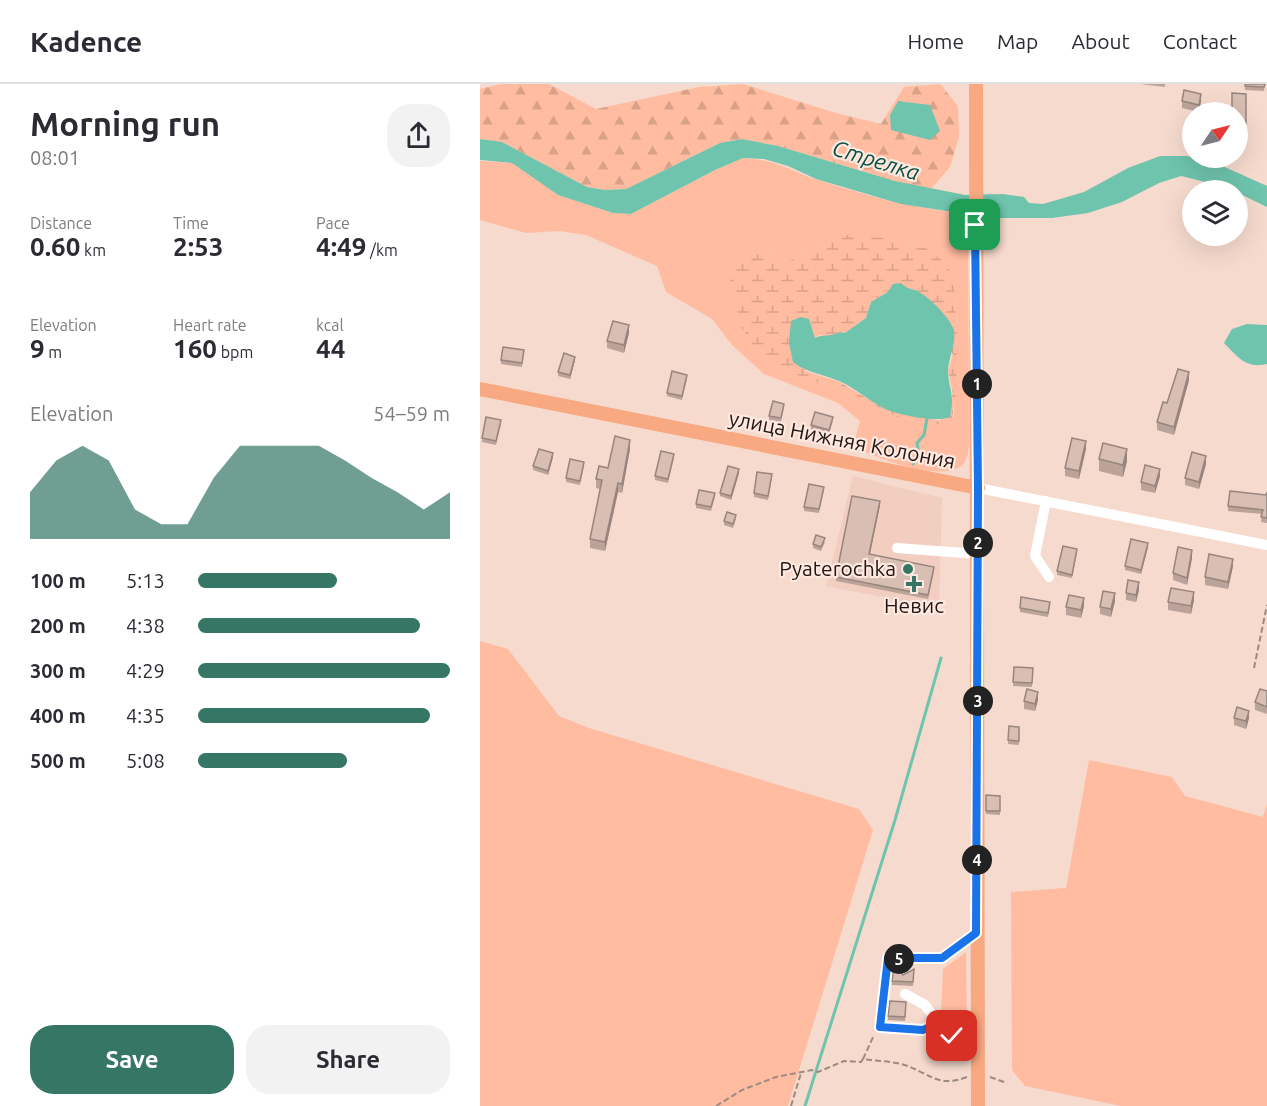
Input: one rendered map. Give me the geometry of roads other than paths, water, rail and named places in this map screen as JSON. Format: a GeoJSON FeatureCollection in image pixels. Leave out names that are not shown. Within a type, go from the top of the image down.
{"type":"FeatureCollection","features":[{"type":"Feature","properties":{"kind":"main road"},"geometry":{"type":"LineString","coordinates":[[976,84],[978,1106]]}},
{"type":"Feature","properties":{"kind":"main road","name":"улица Нижняя Колония"},"geometry":{"type":"LineString","coordinates":[[480,389],[978,488]]}},
{"type":"Feature","properties":{"kind":"street","name":"улица Нижняя Колония"},"geometry":{"type":"LineString","coordinates":[[978,488],[1267,545]]}},
{"type":"Feature","properties":{"kind":"street"},"geometry":{"type":"LineString","coordinates":[[1046,501],[1035,556],[1049,577]]}},
{"type":"Feature","properties":{"kind":"street"},"geometry":{"type":"LineString","coordinates":[[897,548],[978,554]]}},
{"type":"Feature","properties":{"kind":"street"},"geometry":{"type":"LineString","coordinates":[[938,1023],[923,1030],[880,1027],[888,958],[942,958],[976,933]]}},
{"type":"Feature","properties":{"kind":"street"},"geometry":{"type":"LineString","coordinates":[[905,972],[909,959]]}},
{"type":"Feature","properties":{"kind":"street"},"geometry":{"type":"LineString","coordinates":[[884,993],[904,994],[925,1005],[938,1023],[977,1056]]}},
{"type":"Feature","properties":{"kind":"water"},"geometry":{"type":"Polygon","coordinates":[[[898,101],[930,105],[940,131],[930,140],[891,130],[890,115],[898,101]]]}},
{"type":"Feature","properties":{"kind":"water"},"geometry":{"type":"Polygon","coordinates":[[[480,139],[502,142],[587,187],[605,190],[626,189],[720,143],[742,139],[778,146],[895,181],[965,195],[1003,194],[1024,197],[1029,203],[1043,204],[1084,192],[1128,168],[1160,156],[1182,156],[1182,168],[1227,168],[1267,186],[1267,207],[1248,198],[1248,180],[1197,180],[1181,176],[1159,183],[1122,202],[1088,213],[1052,218],[992,218],[901,204],[816,179],[788,166],[764,159],[743,158],[631,214],[613,213],[558,195],[512,163],[480,160],[480,139]]]}},
{"type":"Feature","properties":{"kind":"water"},"geometry":{"type":"Polygon","coordinates":[[[901,283],[927,297],[944,314],[954,331],[948,372],[952,398],[950,417],[927,419],[889,411],[845,384],[804,369],[793,362],[789,343],[791,321],[801,317],[809,319],[815,338],[840,332],[845,333],[866,318],[871,302],[888,292],[893,284],[901,283]]]}},
{"type":"Feature","properties":{"kind":"water"},"geometry":{"type":"Polygon","coordinates":[[[1247,324],[1267,325],[1267,364],[1253,365],[1243,361],[1224,343],[1232,329],[1247,324]]]}},
{"type":"Feature","properties":{"kind":"waterway"},"geometry":{"type":"LineString","coordinates":[[913,464],[918,449],[917,443],[924,435],[927,418]]}},
{"type":"Feature","properties":{"kind":"waterway"},"geometry":{"type":"LineString","coordinates":[[805,1106],[895,820],[941,658]]}},
{"type":"Feature","properties":{"kind":"place","name":"Pyaterochka"},"geometry":{"type":"Point","coordinates":[908,569]}},
{"type":"Feature","properties":{"kind":"place","name":"Невис"},"geometry":{"type":"Point","coordinates":[914,584]}},
{"type":"Feature","properties":{"kind":"water label","name":"Стрелка"},"geometry":{"type":"Point","coordinates":[876,160]}}]}
